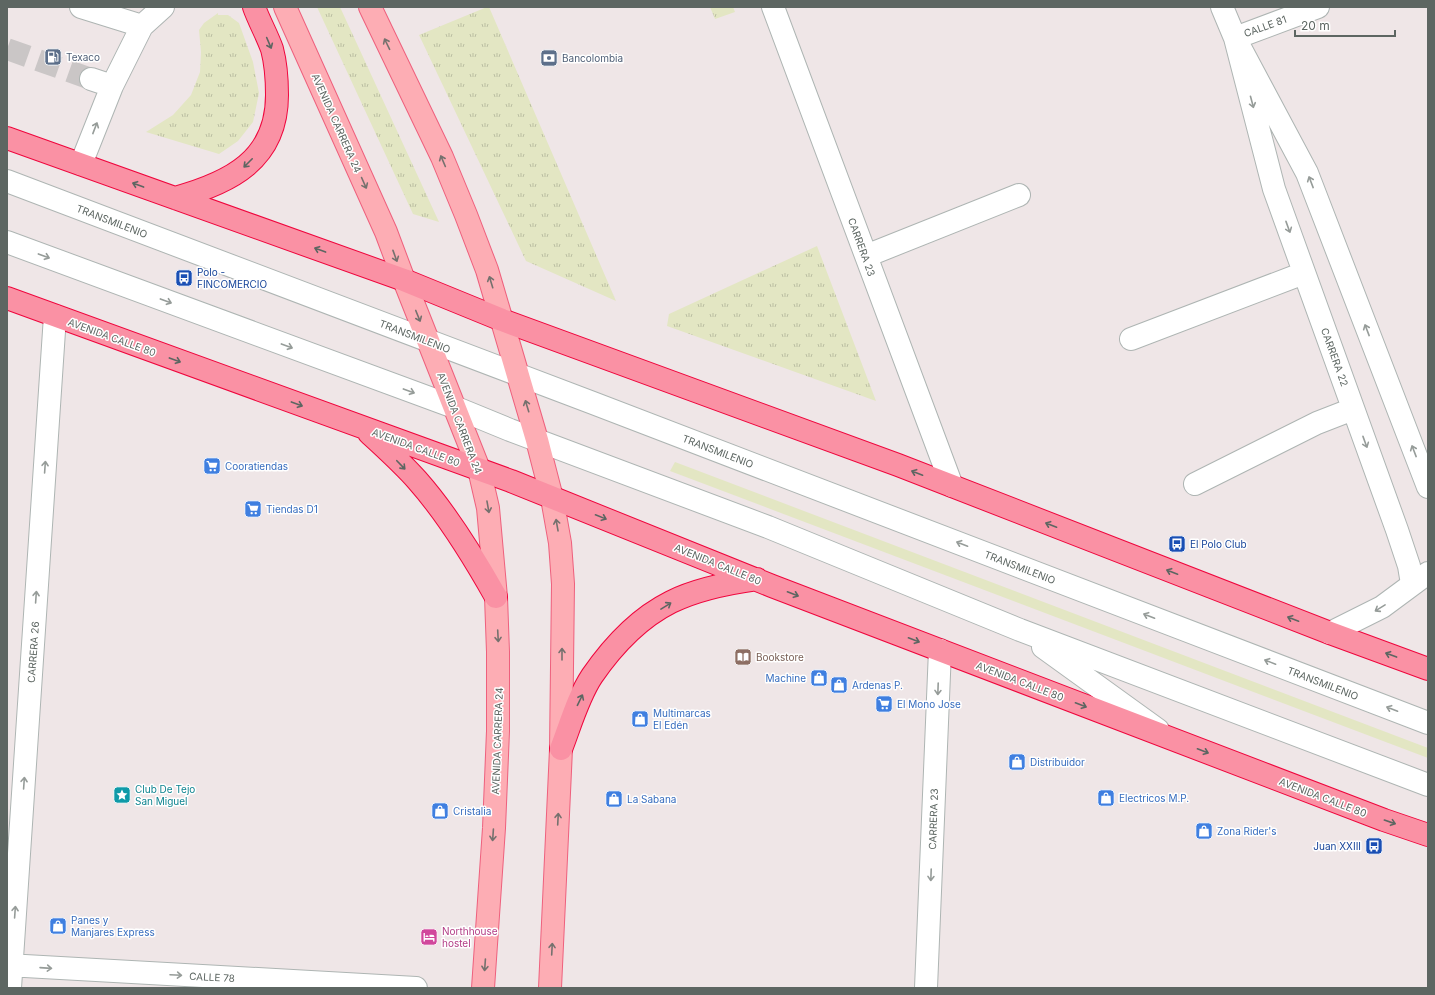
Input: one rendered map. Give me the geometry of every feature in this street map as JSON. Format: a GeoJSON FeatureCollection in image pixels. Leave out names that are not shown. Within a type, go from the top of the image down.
{"type":"FeatureCollection","features":[{"type":"Feature","properties":{"kind":"highway"},"geometry":{"type":"LineString","coordinates":[[175,198],[212,186],[241,171],[259,152],[270,134],[277,112],[277,80],[272,49],[254,7]]}},
{"type":"Feature","properties":{"kind":"highway"},"geometry":{"type":"LineString","coordinates":[[7,138],[404,280],[502,320],[952,486],[1330,633],[1428,669]]}},
{"type":"Feature","properties":{"kind":"highway","name":"AVENIDA CALLE 80"},"geometry":{"type":"LineString","coordinates":[[7,298],[479,469],[756,579],[1170,739],[1384,820],[1428,835]]}},
{"type":"Feature","properties":{"kind":"highway"},"geometry":{"type":"LineString","coordinates":[[363,428],[417,480],[472,554],[496,597]]}},
{"type":"Feature","properties":{"kind":"highway"},"geometry":{"type":"LineString","coordinates":[[561,749],[576,709],[591,677],[616,645],[643,620],[682,598],[736,582],[756,579]]}},
{"type":"Feature","properties":{"kind":"main road","name":"AVENIDA CARRERA 24"},"geometry":{"type":"LineString","coordinates":[[285,7],[386,232],[479,469],[488,508],[496,597],[498,731],[494,828],[483,988]]}},
{"type":"Feature","properties":{"kind":"main road"},"geometry":{"type":"LineString","coordinates":[[370,7],[448,172],[487,270],[537,440],[552,498],[560,543],[563,584],[561,749],[550,988]]}},
{"type":"Feature","properties":{"kind":"street"},"geometry":{"type":"LineString","coordinates":[[90,8],[138,16],[163,7]]}},
{"type":"Feature","properties":{"kind":"street","name":"CARRERA 23"},"geometry":{"type":"LineString","coordinates":[[773,7],[952,486]]}},
{"type":"Feature","properties":{"kind":"street","name":"CARRERA 22"},"geometry":{"type":"LineString","coordinates":[[1222,7],[1235,38],[1307,173],[1428,488]]}},
{"type":"Feature","properties":{"kind":"street","name":"CALLE 81"},"geometry":{"type":"LineString","coordinates":[[1235,38],[1318,7]]}},
{"type":"Feature","properties":{"kind":"street"},"geometry":{"type":"LineString","coordinates":[[81,164],[138,16]]}},
{"type":"Feature","properties":{"kind":"street","name":"CARRERA 22"},"geometry":{"type":"LineString","coordinates":[[1235,38],[1274,189],[1409,566],[1420,578],[1382,607],[1330,633]]}},
{"type":"Feature","properties":{"kind":"street"},"geometry":{"type":"LineString","coordinates":[[91,79],[112,86]]}},
{"type":"Feature","properties":{"kind":"street","name":"TRANSMILENIO"},"geometry":{"type":"LineString","coordinates":[[7,181],[517,374],[1428,723]]}},
{"type":"Feature","properties":{"kind":"street"},"geometry":{"type":"LineString","coordinates":[[866,256],[1019,195]]}},
{"type":"Feature","properties":{"kind":"street"},"geometry":{"type":"LineString","coordinates":[[7,242],[454,407],[768,527],[1020,630],[1428,785]]}},
{"type":"Feature","properties":{"kind":"street"},"geometry":{"type":"LineString","coordinates":[[1131,339],[1304,273]]}},
{"type":"Feature","properties":{"kind":"street","name":"CARRERA 26"},"geometry":{"type":"LineString","coordinates":[[10,988],[9,965],[55,316]]}},
{"type":"Feature","properties":{"kind":"street"},"geometry":{"type":"LineString","coordinates":[[1195,484],[1316,423],[1353,409]]}},
{"type":"Feature","properties":{"kind":"street"},"geometry":{"type":"LineString","coordinates":[[1020,630],[1170,739]]}},
{"type":"Feature","properties":{"kind":"street","name":"CARRERA 23"},"geometry":{"type":"LineString","coordinates":[[926,988],[940,650]]}},
{"type":"Feature","properties":{"kind":"street","name":"CALLE 78"},"geometry":{"type":"LineString","coordinates":[[9,965],[416,988]]}},
{"type":"Feature","properties":{"kind":"green space"},"geometry":{"type":"Polygon","coordinates":[[[317,7],[340,7],[439,222],[413,214],[317,7]]]}},
{"type":"Feature","properties":{"kind":"green space"},"geometry":{"type":"Polygon","coordinates":[[[489,7],[616,301],[526,261],[419,35],[489,7]]]}},
{"type":"Feature","properties":{"kind":"green space"},"geometry":{"type":"Polygon","coordinates":[[[710,7],[733,7],[735,12],[715,19],[710,7]]]}},
{"type":"Feature","properties":{"kind":"green space"},"geometry":{"type":"Polygon","coordinates":[[[218,13],[218,15],[228,15],[239,23],[253,62],[259,93],[253,122],[238,141],[219,154],[146,132],[173,115],[191,95],[200,72],[201,52],[199,30],[204,23],[218,13]]]}},
{"type":"Feature","properties":{"kind":"green space"},"geometry":{"type":"Polygon","coordinates":[[[817,246],[876,401],[667,326],[669,314],[817,246]]]}},
{"type":"Feature","properties":{"kind":"green space"},"geometry":{"type":"Polygon","coordinates":[[[675,462],[1428,748],[1428,758],[670,471],[675,462]]]}},
{"type":"Feature","properties":{"kind":"tunnel"},"geometry":{"type":"LineString","coordinates":[[7,49],[91,79]]}},
{"type":"Feature","properties":{"kind":"place","name":"Texaco"},"geometry":{"type":"Point","coordinates":[53,57]}},
{"type":"Feature","properties":{"kind":"place","name":"Bancolombia"},"geometry":{"type":"Point","coordinates":[549,58]}},
{"type":"Feature","properties":{"kind":"place","name":"Polo - FINCOMERCIO"},"geometry":{"type":"Point","coordinates":[184,278]}},
{"type":"Feature","properties":{"kind":"place","name":"Cooratiendas"},"geometry":{"type":"Point","coordinates":[212,466]}},
{"type":"Feature","properties":{"kind":"place","name":"Tiendas D1"},"geometry":{"type":"Point","coordinates":[253,509]}},
{"type":"Feature","properties":{"kind":"place","name":"El Polo Club"},"geometry":{"type":"Point","coordinates":[1177,544]}},
{"type":"Feature","properties":{"kind":"place","name":"Bookstore"},"geometry":{"type":"Point","coordinates":[743,657]}},
{"type":"Feature","properties":{"kind":"place","name":"Machine"},"geometry":{"type":"Point","coordinates":[819,678]}},
{"type":"Feature","properties":{"kind":"place","name":"Ardenas P."},"geometry":{"type":"Point","coordinates":[839,685]}},
{"type":"Feature","properties":{"kind":"place","name":"El Mono Jose"},"geometry":{"type":"Point","coordinates":[884,704]}},
{"type":"Feature","properties":{"kind":"place","name":"Multimarcas El Edén"},"geometry":{"type":"Point","coordinates":[640,719]}},
{"type":"Feature","properties":{"kind":"place","name":"Distribuidor"},"geometry":{"type":"Point","coordinates":[1017,762]}},
{"type":"Feature","properties":{"kind":"place","name":"Club De Tejo San Miguel"},"geometry":{"type":"Point","coordinates":[122,795]}},
{"type":"Feature","properties":{"kind":"place","name":"Electricos M.P."},"geometry":{"type":"Point","coordinates":[1106,798]}},
{"type":"Feature","properties":{"kind":"place","name":"La Sabana"},"geometry":{"type":"Point","coordinates":[614,799]}},
{"type":"Feature","properties":{"kind":"place","name":"Cristalia"},"geometry":{"type":"Point","coordinates":[440,811]}},
{"type":"Feature","properties":{"kind":"place","name":"Zona Rider's"},"geometry":{"type":"Point","coordinates":[1204,831]}},
{"type":"Feature","properties":{"kind":"place","name":"Juan XXIII"},"geometry":{"type":"Point","coordinates":[1374,846]}},
{"type":"Feature","properties":{"kind":"place","name":"Panes y Manjares Express"},"geometry":{"type":"Point","coordinates":[58,926]}},
{"type":"Feature","properties":{"kind":"place","name":"Northhouse hostel"},"geometry":{"type":"Point","coordinates":[429,937]}}]}
